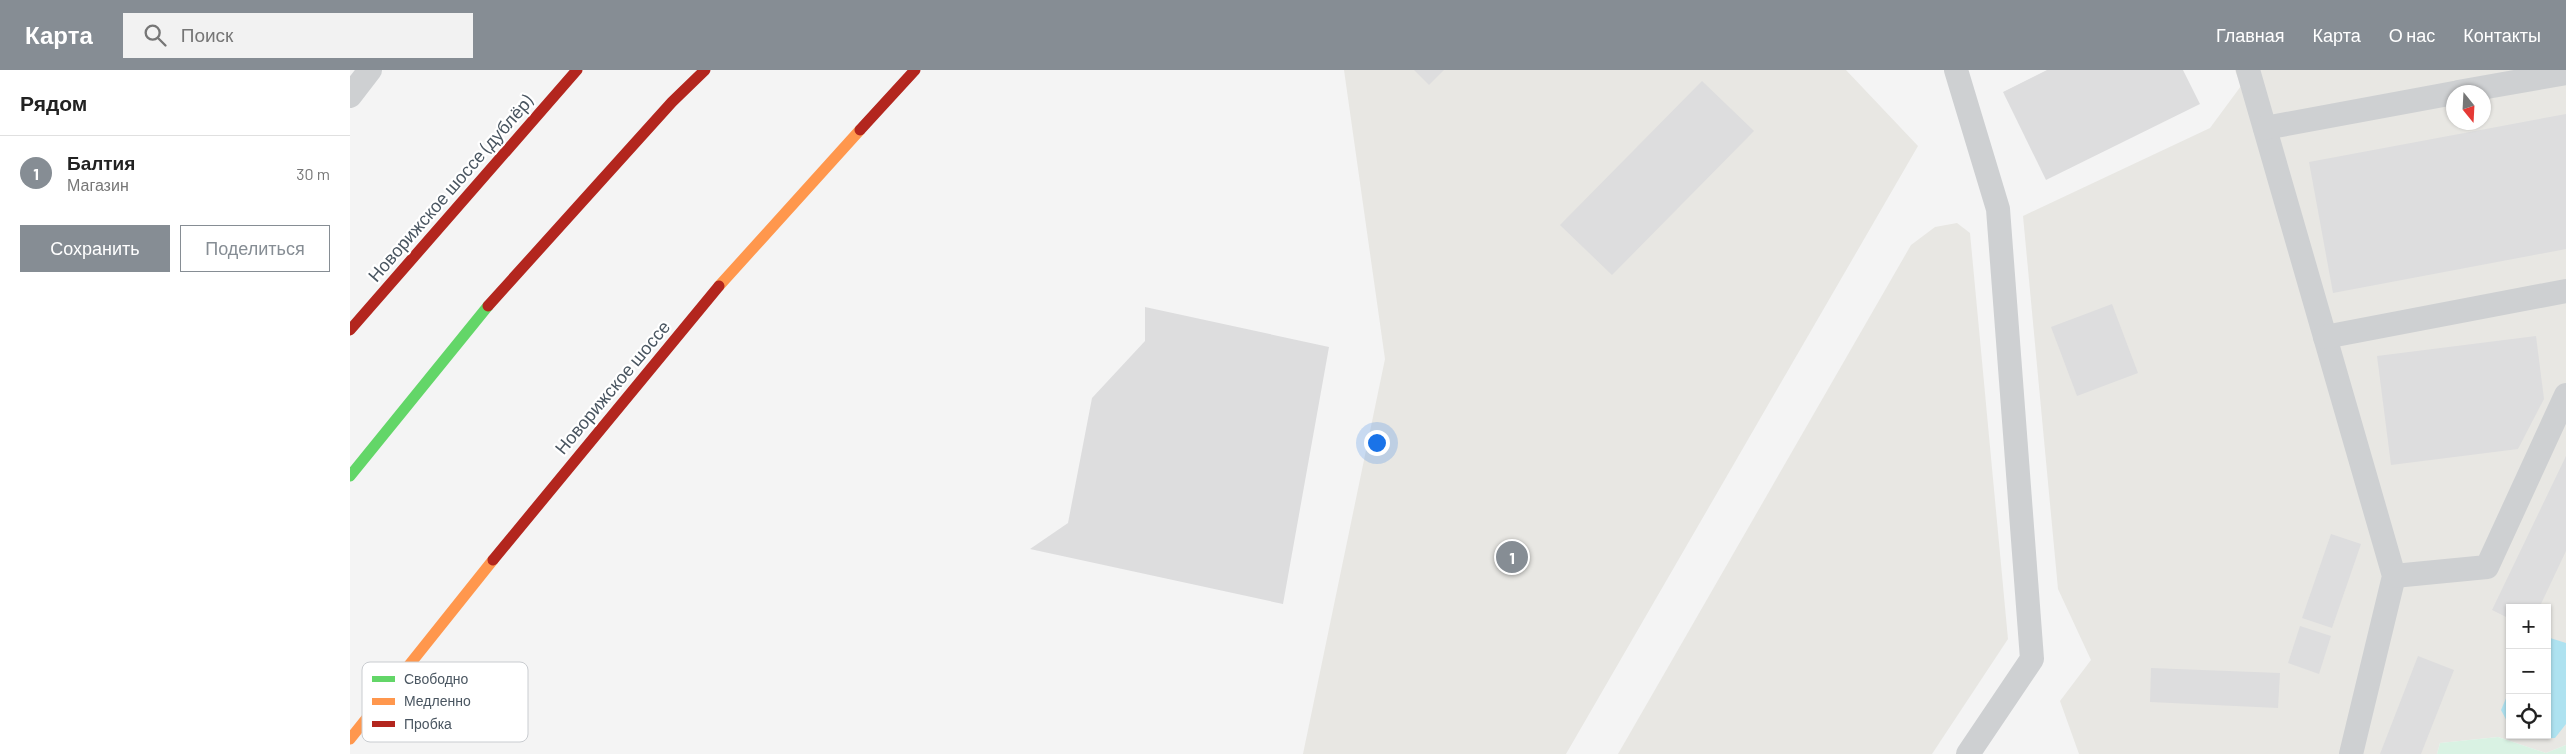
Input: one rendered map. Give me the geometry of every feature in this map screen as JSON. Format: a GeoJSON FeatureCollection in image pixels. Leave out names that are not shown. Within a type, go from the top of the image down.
{"type":"FeatureCollection","features":[{"type":"Feature","properties":{"kind":"main road","name":"Новорижское шоссе (дублёр)"},"geometry":{"type":"LineString","coordinates":[[350,330],[577,70]]}},
{"type":"Feature","properties":{"kind":"main road"},"geometry":{"type":"LineString","coordinates":[[350,476],[471,325],[672,102],[705,70]]}},
{"type":"Feature","properties":{"kind":"main road","name":"Новорижское шоссе"},"geometry":{"type":"LineString","coordinates":[[411,662],[491,562],[710,296],[915,70]]}},
{"type":"Feature","properties":{"kind":"main road","name":"Новорижское шоссе"},"geometry":{"type":"LineString","coordinates":[[350,739],[362,724]]}},
{"type":"Feature","properties":{"kind":"lane"},"geometry":{"type":"LineString","coordinates":[[350,96],[370,70]]}},
{"type":"Feature","properties":{"kind":"lane"},"geometry":{"type":"LineString","coordinates":[[1956,70],[1998,209],[2032,659],[1968,754]]}},
{"type":"Feature","properties":{"kind":"lane"},"geometry":{"type":"LineString","coordinates":[[2248,70],[2394,576],[2351,754]]}},
{"type":"Feature","properties":{"kind":"lane"},"geometry":{"type":"LineString","coordinates":[[2491,86],[2566,73]]}},
{"type":"Feature","properties":{"kind":"lane"},"geometry":{"type":"LineString","coordinates":[[2265,128],[2446,94]]}},
{"type":"Feature","properties":{"kind":"lane"},"geometry":{"type":"LineString","coordinates":[[2325,336],[2566,291]]}},
{"type":"Feature","properties":{"kind":"lane"},"geometry":{"type":"LineString","coordinates":[[2394,576],[2487,567],[2566,394]]}},
{"type":"Feature","properties":{"kind":"shaded area"},"geometry":{"type":"Polygon","coordinates":[[[1344,70],[1846,70],[1918,146],[1566,754],[1303,754],[1385,359],[1344,70]]]}},
{"type":"Feature","properties":{"kind":"shaded area"},"geometry":{"type":"Polygon","coordinates":[[[2235,70],[2566,70],[2566,745],[2546,753],[2498,737],[2440,743],[2437,754],[2079,754],[2060,701],[2091,660],[2058,589],[2023,216],[2210,128],[2241,86],[2235,70]]]}},
{"type":"Feature","properties":{"kind":"shaded area"},"geometry":{"type":"Polygon","coordinates":[[[1957,223],[1970,233],[2008,639],[1932,754],[1618,754],[1911,245],[1935,227],[1957,223]]]}},
{"type":"Feature","properties":{"kind":"green space"},"geometry":{"type":"Polygon","coordinates":[[[2498,737],[2546,753],[2566,745],[2566,754],[2437,754],[2440,743],[2498,737]]]}},
{"type":"Feature","properties":{"kind":"water"},"geometry":{"type":"Polygon","coordinates":[[[2551,638],[2566,643],[2566,724],[2555,738],[2551,738],[2551,638]]]}},
{"type":"Feature","properties":{"kind":"water"},"geometry":{"type":"Polygon","coordinates":[[[2506,698],[2506,719],[2501,710],[2506,698]]]}},
{"type":"Feature","properties":{"kind":"building"},"geometry":{"type":"Polygon","coordinates":[[[1414,70],[1444,70],[1429,85],[1414,70]]]}},
{"type":"Feature","properties":{"kind":"building"},"geometry":{"type":"Polygon","coordinates":[[[2047,70],[2183,70],[2200,104],[2046,180],[2003,92],[2047,70]]]}},
{"type":"Feature","properties":{"kind":"building"},"geometry":{"type":"Polygon","coordinates":[[[1702,81],[1754,131],[1612,275],[1560,225],[1702,81]]]}},
{"type":"Feature","properties":{"kind":"building"},"geometry":{"type":"Polygon","coordinates":[[[2566,114],[2566,249],[2333,293],[2309,162],[2480,130],[2491,130],[2491,128],[2566,114]]]}},
{"type":"Feature","properties":{"kind":"building"},"geometry":{"type":"Polygon","coordinates":[[[2112,304],[2138,373],[2077,396],[2051,327],[2112,304]]]}},
{"type":"Feature","properties":{"kind":"building"},"geometry":{"type":"Polygon","coordinates":[[[1145,307],[1329,347],[1283,604],[1030,549],[1068,523],[1092,398],[1145,341],[1145,307]]]}},
{"type":"Feature","properties":{"kind":"building"},"geometry":{"type":"Polygon","coordinates":[[[2536,336],[2544,399],[2518,449],[2391,465],[2377,356],[2536,336]]]}},
{"type":"Feature","properties":{"kind":"building"},"geometry":{"type":"Polygon","coordinates":[[[2566,456],[2566,551],[2541,604],[2506,604],[2506,617],[2492,610],[2566,456]]]}},
{"type":"Feature","properties":{"kind":"building"},"geometry":{"type":"Polygon","coordinates":[[[2331,534],[2361,544],[2332,628],[2302,618],[2331,534]]]}},
{"type":"Feature","properties":{"kind":"building"},"geometry":{"type":"Polygon","coordinates":[[[2300,626],[2331,636],[2319,674],[2288,663],[2300,626]]]}},
{"type":"Feature","properties":{"kind":"building"},"geometry":{"type":"Polygon","coordinates":[[[2418,656],[2454,670],[2421,754],[2380,754],[2418,656]]]}},
{"type":"Feature","properties":{"kind":"building"},"geometry":{"type":"Polygon","coordinates":[[[2151,668],[2280,673],[2278,708],[2150,702],[2151,668]]]}},
{"type":"Feature","properties":{"kind":"traffic: fast"},"geometry":{"type":"LineString","coordinates":[[350,476],[488,306]]}},
{"type":"Feature","properties":{"kind":"traffic: slow"},"geometry":{"type":"LineString","coordinates":[[719,286],[860,130]]}},
{"type":"Feature","properties":{"kind":"traffic: slow"},"geometry":{"type":"LineString","coordinates":[[412,662],[493,560]]}},
{"type":"Feature","properties":{"kind":"traffic: slow"},"geometry":{"type":"LineString","coordinates":[[350,739],[362,724]]}},
{"type":"Feature","properties":{"kind":"traffic: jam"},"geometry":{"type":"LineString","coordinates":[[350,330],[577,70]]}},
{"type":"Feature","properties":{"kind":"traffic: jam"},"geometry":{"type":"LineString","coordinates":[[488,306],[672,102],[705,70]]}},
{"type":"Feature","properties":{"kind":"traffic: jam"},"geometry":{"type":"LineString","coordinates":[[860,130],[915,70]]}},
{"type":"Feature","properties":{"kind":"traffic: jam"},"geometry":{"type":"LineString","coordinates":[[493,560],[719,286]]}},
{"type":"Feature","properties":{"kind":"place","name":"Балтия"},"geometry":{"type":"Point","coordinates":[1512,557]}}]}
